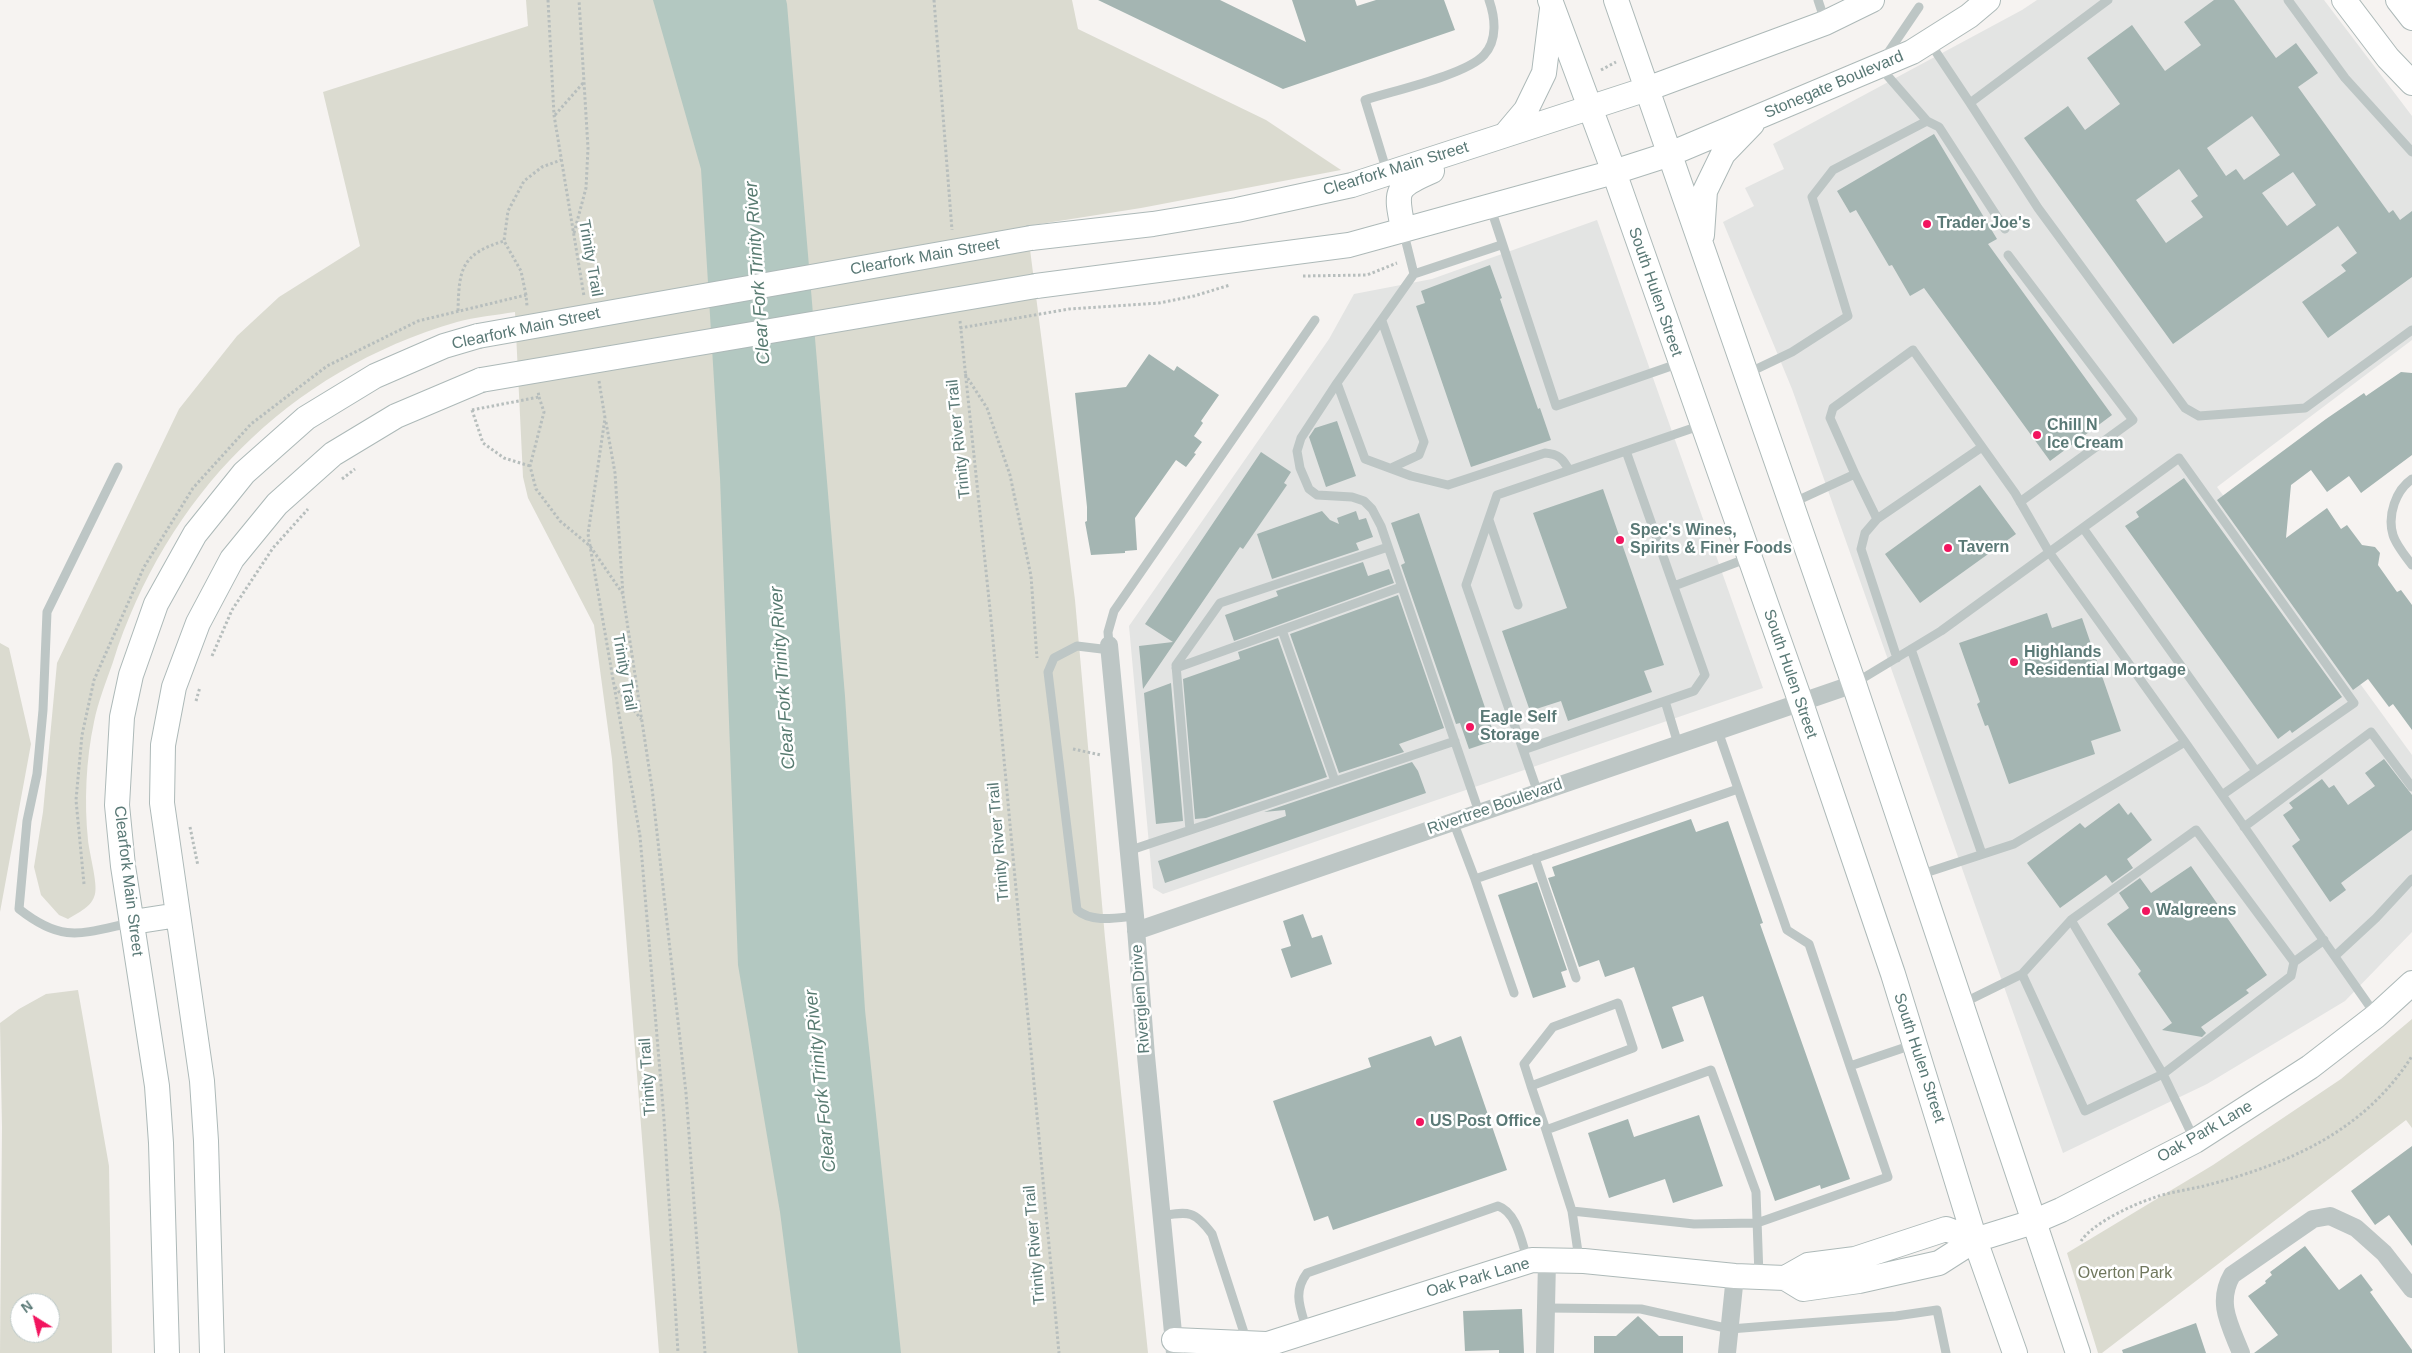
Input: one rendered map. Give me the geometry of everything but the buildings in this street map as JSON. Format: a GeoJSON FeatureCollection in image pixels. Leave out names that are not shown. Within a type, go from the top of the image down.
{"type":"FeatureCollection","features":[{"type":"Feature","properties":{"kind":"street"},"geometry":{"type":"LineString","coordinates":[[1616,0],[1854,684],[2078,1353]]}},
{"type":"Feature","properties":{"kind":"street"},"geometry":{"type":"LineString","coordinates":[[1647,89],[1825,24],[1872,0]]}},
{"type":"Feature","properties":{"kind":"street","name":"Stonegate Boulevard"},"geometry":{"type":"LineString","coordinates":[[1670,154],[1912,52],[1988,0]]}},
{"type":"Feature","properties":{"kind":"street"},"geometry":{"type":"LineString","coordinates":[[2344,0],[2388,58],[2412,83]]}},
{"type":"Feature","properties":{"kind":"street"},"geometry":{"type":"LineString","coordinates":[[2398,0],[2412,18]]}},
{"type":"Feature","properties":{"kind":"street"},"geometry":{"type":"LineString","coordinates":[[1505,135],[1526,110],[1544,73],[1551,4]]}},
{"type":"Feature","properties":{"kind":"street","name":"South Hulen Street"},"geometry":{"type":"LineString","coordinates":[[1551,4],[1614,172],[1801,703],[1915,1044],[1975,1240],[2015,1353]]}},
{"type":"Feature","properties":{"kind":"street","name":"Clearfork Main Street"},"geometry":{"type":"LineString","coordinates":[[167,1353],[161,1144],[157,1096],[133,922],[123,866],[117,805],[122,717],[131,675],[156,604],[195,534],[244,473],[306,418],[375,376],[444,346],[478,336],[1031,238],[1153,224],[1237,210],[1352,186],[1647,89]]}},
{"type":"Feature","properties":{"kind":"street"},"geometry":{"type":"LineString","coordinates":[[1701,244],[1705,191],[1723,154],[1758,117]]}},
{"type":"Feature","properties":{"kind":"street"},"geometry":{"type":"LineString","coordinates":[[1403,228],[1397,200],[1402,189],[1410,180],[1449,164],[1476,145]]}},
{"type":"Feature","properties":{"kind":"street"},"geometry":{"type":"LineString","coordinates":[[212,1353],[206,1141],[202,1081],[162,803],[163,745],[174,687],[198,623],[232,559],[277,504],[333,454],[396,416],[481,380],[1036,286],[1349,245],[1403,228],[1614,172],[1670,154]]}},
{"type":"Feature","properties":{"kind":"street","name":"Riverglen Drive"},"geometry":{"type":"LineString","coordinates":[[1109,647],[1136,924],[1146,1056],[1175,1346]]}},
{"type":"Feature","properties":{"kind":"street","name":"Rivertree Boulevard"},"geometry":{"type":"LineString","coordinates":[[1136,924],[1453,821],[1854,684]]}},
{"type":"Feature","properties":{"kind":"street"},"geometry":{"type":"LineString","coordinates":[[133,922],[178,915]]}},
{"type":"Feature","properties":{"kind":"street","name":"Oak Park Lane"},"geometry":{"type":"LineString","coordinates":[[1175,1346],[1275,1342],[1538,1261],[1579,1261],[1735,1276],[1784,1278],[1808,1266],[1855,1259],[1946,1229],[1975,1240],[2033,1222],[2076,1203],[2195,1141],[2310,1067],[2376,1016],[2412,983]]}},
{"type":"Feature","properties":{"kind":"street"},"geometry":{"type":"LineString","coordinates":[[2241,1353],[2223,1301],[2225,1288],[2232,1275],[2313,1219],[2330,1216],[2356,1228],[2384,1253],[2412,1289]]}},
{"type":"Feature","properties":{"kind":"street"},"geometry":{"type":"LineString","coordinates":[[1538,1261],[1546,1308],[1545,1353]]}},
{"type":"Feature","properties":{"kind":"street"},"geometry":{"type":"LineString","coordinates":[[1727,1353],[1735,1276]]}},
{"type":"Feature","properties":{"kind":"lane"},"geometry":{"type":"LineString","coordinates":[[1388,174],[1364,100],[1466,69],[1484,55],[1492,40],[1494,16],[1489,0]]}},
{"type":"Feature","properties":{"kind":"lane"},"geometry":{"type":"LineString","coordinates":[[1818,0],[1825,24]]}},
{"type":"Feature","properties":{"kind":"lane"},"geometry":{"type":"LineString","coordinates":[[1970,103],[2108,0]]}},
{"type":"Feature","properties":{"kind":"lane"},"geometry":{"type":"LineString","coordinates":[[2288,0],[2345,78],[2412,152]]}},
{"type":"Feature","properties":{"kind":"lane"},"geometry":{"type":"LineString","coordinates":[[1919,7],[1879,66],[1927,121],[1939,127],[2005,229]]}},
{"type":"Feature","properties":{"kind":"lane"},"geometry":{"type":"LineString","coordinates":[[1929,41],[2038,208],[2191,414],[2199,416],[2305,408],[2412,330]]}},
{"type":"Feature","properties":{"kind":"lane"},"geometry":{"type":"LineString","coordinates":[[1746,374],[1792,352],[1848,316],[1812,197],[1832,170],[1927,121]]}},
{"type":"Feature","properties":{"kind":"lane"},"geometry":{"type":"LineString","coordinates":[[1489,205],[1556,406],[1680,363]]}},
{"type":"Feature","properties":{"kind":"lane"},"geometry":{"type":"LineString","coordinates":[[1403,228],[1414,274]]}},
{"type":"Feature","properties":{"kind":"lane"},"geometry":{"type":"LineString","coordinates":[[1479,812],[1381,526],[1372,509],[1364,501],[1352,497],[1317,495],[1309,489],[1300,468],[1297,451],[1301,438],[1337,383],[1414,274],[1501,245]]}},
{"type":"Feature","properties":{"kind":"lane"},"geometry":{"type":"LineString","coordinates":[[2008,255],[2134,420],[2020,502]]}},
{"type":"Feature","properties":{"kind":"lane"},"geometry":{"type":"LineString","coordinates":[[1136,924],[1114,919],[1090,917],[1083,915],[1077,910],[1058,737],[1048,683],[1048,672],[1054,658],[1077,646],[1109,647],[1108,632],[1114,611],[1314,320]]}},
{"type":"Feature","properties":{"kind":"lane"},"geometry":{"type":"LineString","coordinates":[[1382,321],[1424,442],[1419,455],[1391,468]]}},
{"type":"Feature","properties":{"kind":"lane"},"geometry":{"type":"LineString","coordinates":[[1877,520],[1830,418],[1833,408],[1913,350],[2020,502],[2049,552],[2185,742],[2376,1016]]}},
{"type":"Feature","properties":{"kind":"lane"},"geometry":{"type":"LineString","coordinates":[[1337,383],[1365,459],[1411,476],[1448,485],[1545,453],[1555,454],[1562,459],[1569,470]]}},
{"type":"Feature","properties":{"kind":"lane"},"geometry":{"type":"LineString","coordinates":[[1538,792],[1466,585],[1497,494],[1703,425]]}},
{"type":"Feature","properties":{"kind":"lane"},"geometry":{"type":"LineString","coordinates":[[1897,658],[1861,548],[1865,533],[1877,520],[1982,447]]}},
{"type":"Feature","properties":{"kind":"lane"},"geometry":{"type":"LineString","coordinates":[[1524,750],[1694,691],[1705,675],[1626,451]]}},
{"type":"Feature","properties":{"kind":"lane"},"geometry":{"type":"LineString","coordinates":[[1854,684],[1941,631],[2180,458],[2354,703],[2222,795]]}},
{"type":"Feature","properties":{"kind":"lane"},"geometry":{"type":"LineString","coordinates":[[118,467],[47,612],[43,710],[37,774],[27,821],[19,909],[37,924],[60,933],[85,933],[133,922]]}},
{"type":"Feature","properties":{"kind":"lane"},"geometry":{"type":"LineString","coordinates":[[1791,503],[1855,474]]}},
{"type":"Feature","properties":{"kind":"lane"},"geometry":{"type":"LineString","coordinates":[[2412,479],[2403,485],[2391,512],[2393,535],[2412,565]]}},
{"type":"Feature","properties":{"kind":"lane"},"geometry":{"type":"LineString","coordinates":[[1489,520],[1518,604]]}},
{"type":"Feature","properties":{"kind":"lane"},"geometry":{"type":"LineString","coordinates":[[2083,528],[2256,771]]}},
{"type":"Feature","properties":{"kind":"lane"},"geometry":{"type":"LineString","coordinates":[[1190,830],[1176,665],[1220,603],[1388,547]]}},
{"type":"Feature","properties":{"kind":"lane"},"geometry":{"type":"LineString","coordinates":[[1674,586],[1750,558]]}},
{"type":"Feature","properties":{"kind":"lane"},"geometry":{"type":"LineString","coordinates":[[1176,668],[1401,587]]}},
{"type":"Feature","properties":{"kind":"lane"},"geometry":{"type":"LineString","coordinates":[[1282,630],[1335,781]]}},
{"type":"Feature","properties":{"kind":"lane"},"geometry":{"type":"LineString","coordinates":[[1911,649],[1982,854]]}},
{"type":"Feature","properties":{"kind":"lane"},"geometry":{"type":"LineString","coordinates":[[1666,701],[1678,744]]}},
{"type":"Feature","properties":{"kind":"lane"},"geometry":{"type":"LineString","coordinates":[[1572,1211],[1694,1224],[1757,1223],[1888,1177],[1809,944],[1787,930],[1718,731]]}},
{"type":"Feature","properties":{"kind":"lane"},"geometry":{"type":"LineString","coordinates":[[2244,827],[2371,732],[2412,787]]}},
{"type":"Feature","properties":{"kind":"lane"},"geometry":{"type":"LineString","coordinates":[[1128,851],[1455,741]]}},
{"type":"Feature","properties":{"kind":"lane"},"geometry":{"type":"LineString","coordinates":[[1918,875],[2014,844],[2185,742]]}},
{"type":"Feature","properties":{"kind":"lane"},"geometry":{"type":"LineString","coordinates":[[1475,879],[1738,789]]}},
{"type":"Feature","properties":{"kind":"lane"},"geometry":{"type":"LineString","coordinates":[[1453,821],[1514,993]]}},
{"type":"Feature","properties":{"kind":"lane"},"geometry":{"type":"LineString","coordinates":[[1961,1004],[2022,974],[2071,920],[2196,830],[2294,962]]}},
{"type":"Feature","properties":{"kind":"lane"},"geometry":{"type":"LineString","coordinates":[[1536,858],[1576,978]]}},
{"type":"Feature","properties":{"kind":"lane"},"geometry":{"type":"LineString","coordinates":[[2335,956],[2376,918],[2412,879]]}},
{"type":"Feature","properties":{"kind":"lane"},"geometry":{"type":"LineString","coordinates":[[2071,920],[2163,1074],[2195,1141]]}},
{"type":"Feature","properties":{"kind":"lane"},"geometry":{"type":"LineString","coordinates":[[2022,974],[2085,1111],[2163,1074],[2290,976],[2294,962],[2324,940]]}},
{"type":"Feature","properties":{"kind":"lane"},"geometry":{"type":"LineString","coordinates":[[1531,1086],[1634,1048],[1618,1004],[1553,1027],[1524,1064],[1531,1086],[1546,1130],[1572,1211],[1579,1261]]}},
{"type":"Feature","properties":{"kind":"lane"},"geometry":{"type":"LineString","coordinates":[[1850,1066],[1915,1044]]}},
{"type":"Feature","properties":{"kind":"lane"},"geometry":{"type":"LineString","coordinates":[[1546,1130],[1711,1070],[1756,1192],[1759,1277]]}},
{"type":"Feature","properties":{"kind":"lane"},"geometry":{"type":"LineString","coordinates":[[1162,1216],[1186,1212],[1201,1219],[1212,1234],[1275,1342],[1300,1305],[1299,1284],[1307,1273],[1498,1206],[1505,1208],[1513,1218],[1538,1261]]}},
{"type":"Feature","properties":{"kind":"lane"},"geometry":{"type":"LineString","coordinates":[[1546,1308],[1641,1309],[1730,1329],[1896,1316],[1937,1310],[1946,1353]]}},
{"type":"Feature","properties":{"kind":"path","name":"Trinity Trail"},"geometry":{"type":"LineString","coordinates":[[548,0],[554,115],[584,300]]}},
{"type":"Feature","properties":{"kind":"path"},"geometry":{"type":"LineString","coordinates":[[573,236],[586,188],[588,148],[579,0]]}},
{"type":"Feature","properties":{"kind":"path"},"geometry":{"type":"LineString","coordinates":[[934,0],[953,239]]}},
{"type":"Feature","properties":{"kind":"path"},"geometry":{"type":"LineString","coordinates":[[1601,70],[1616,62]]}},
{"type":"Feature","properties":{"kind":"path"},"geometry":{"type":"LineString","coordinates":[[554,115],[584,82]]}},
{"type":"Feature","properties":{"kind":"path"},"geometry":{"type":"LineString","coordinates":[[526,295],[521,271],[504,241],[508,211],[524,181],[542,168],[561,160]]}},
{"type":"Feature","properties":{"kind":"path"},"geometry":{"type":"LineString","coordinates":[[458,311],[460,275],[465,264],[484,247],[504,241]]}},
{"type":"Feature","properties":{"kind":"path"},"geometry":{"type":"LineString","coordinates":[[1300,276],[1367,275],[1384,270],[1410,256]]}},
{"type":"Feature","properties":{"kind":"path","name":"Trinity River Trail"},"geometry":{"type":"LineString","coordinates":[[1058,1353],[991,619],[960,328],[1069,309],[1159,303],[1194,296],[1239,282]]}},
{"type":"Feature","properties":{"kind":"path","name":"Trinity Trail"},"geometry":{"type":"LineString","coordinates":[[597,372],[605,418],[588,534],[640,836],[664,1119],[678,1353]]}},
{"type":"Feature","properties":{"kind":"path"},"geometry":{"type":"LineString","coordinates":[[965,374],[987,408],[1010,475],[1031,576],[1037,660]]}},
{"type":"Feature","properties":{"kind":"path"},"geometry":{"type":"LineString","coordinates":[[539,397],[544,412],[530,466],[536,489],[560,521],[590,546],[623,595]]}},
{"type":"Feature","properties":{"kind":"path"},"geometry":{"type":"LineString","coordinates":[[472,410],[483,443],[504,458],[530,466]]}},
{"type":"Feature","properties":{"kind":"path"},"geometry":{"type":"LineString","coordinates":[[605,418],[615,473],[623,595],[652,788],[686,1093],[705,1353]]}},
{"type":"Feature","properties":{"kind":"path"},"geometry":{"type":"LineString","coordinates":[[614,687],[642,720]]}},
{"type":"Feature","properties":{"kind":"path"},"geometry":{"type":"LineString","coordinates":[[1058,737],[1071,749],[1120,759]]}},
{"type":"Feature","properties":{"kind":"path"},"geometry":{"type":"LineString","coordinates":[[2081,1241],[2098,1226],[2153,1198],[2246,1174],[2308,1149],[2334,1135],[2360,1116],[2380,1097],[2412,1056]]}},
{"type":"Feature","properties":{"kind":"shaded area"},"geometry":{"type":"Polygon","coordinates":[[[2037,0],[2324,0],[2412,116],[2412,340],[2217,487],[2412,755],[2412,932],[2345,1001],[2207,1084],[2063,1153],[1792,389],[1723,222],[1754,206],[1745,188],[1784,169],[1773,144],[2022,10],[2037,0]]]}},
{"type":"Feature","properties":{"kind":"shaded area"},"geometry":{"type":"Polygon","coordinates":[[[1597,220],[1763,688],[1163,894],[1153,888],[1129,626],[1329,339],[1354,294],[1432,279],[1597,220]]]}},
{"type":"Feature","properties":{"kind":"green space"},"geometry":{"type":"Polygon","coordinates":[[[526,0],[1072,0],[1078,29],[1266,120],[1341,170],[1141,208],[1027,226],[1075,600],[1105,938],[1148,1353],[659,1353],[612,759],[594,625],[528,498],[523,477],[515,312],[457,322],[396,344],[339,372],[288,407],[242,448],[201,494],[165,546],[136,602],[102,692],[96,714],[89,751],[86,796],[88,840],[96,889],[95,894],[91,902],[84,909],[68,919],[59,915],[41,895],[34,867],[43,812],[57,663],[179,409],[237,336],[279,297],[360,246],[323,92],[528,26],[526,0]]]}},
{"type":"Feature","properties":{"kind":"green space"},"geometry":{"type":"Polygon","coordinates":[[[0,643],[9,648],[31,744],[0,912],[0,643]]]}},
{"type":"Feature","properties":{"kind":"green space"},"geometry":{"type":"Polygon","coordinates":[[[78,990],[109,1166],[112,1353],[0,1353],[2,1127],[0,1023],[19,1009],[46,994],[78,990]]]}},
{"type":"Feature","properties":{"kind":"green space","name":"Overton Park"},"geometry":{"type":"Polygon","coordinates":[[[2412,1019],[2412,1128],[2406,1120],[2102,1353],[2098,1353],[2067,1253],[2213,1165],[2341,1079],[2412,1019]]]}},
{"type":"Feature","properties":{"kind":"water","name":"Clear Fork Trinity River"},"geometry":{"type":"Polygon","coordinates":[[[653,0],[786,0],[787,4],[845,696],[865,1010],[901,1353],[798,1353],[780,1212],[738,965],[720,478],[701,169],[653,0]]]}},
{"type":"Feature","properties":{"kind":"place","name":"Trader Joe's"},"geometry":{"type":"Point","coordinates":[1927,224]}},
{"type":"Feature","properties":{"kind":"place","name":"Chill N Ice Cream"},"geometry":{"type":"Point","coordinates":[2037,435]}},
{"type":"Feature","properties":{"kind":"place","name":"Spec's Wines, Spirits & Finer Foods"},"geometry":{"type":"Point","coordinates":[1620,540]}},
{"type":"Feature","properties":{"kind":"place","name":"Tavern"},"geometry":{"type":"Point","coordinates":[1948,548]}},
{"type":"Feature","properties":{"kind":"place","name":"Highlands Residential Mortgage"},"geometry":{"type":"Point","coordinates":[2014,662]}},
{"type":"Feature","properties":{"kind":"place","name":"Eagle Self Storage"},"geometry":{"type":"Point","coordinates":[1470,727]}},
{"type":"Feature","properties":{"kind":"place","name":"Walgreens"},"geometry":{"type":"Point","coordinates":[2146,911]}},
{"type":"Feature","properties":{"kind":"place","name":"US Post Office"},"geometry":{"type":"Point","coordinates":[1420,1122]}}]}
